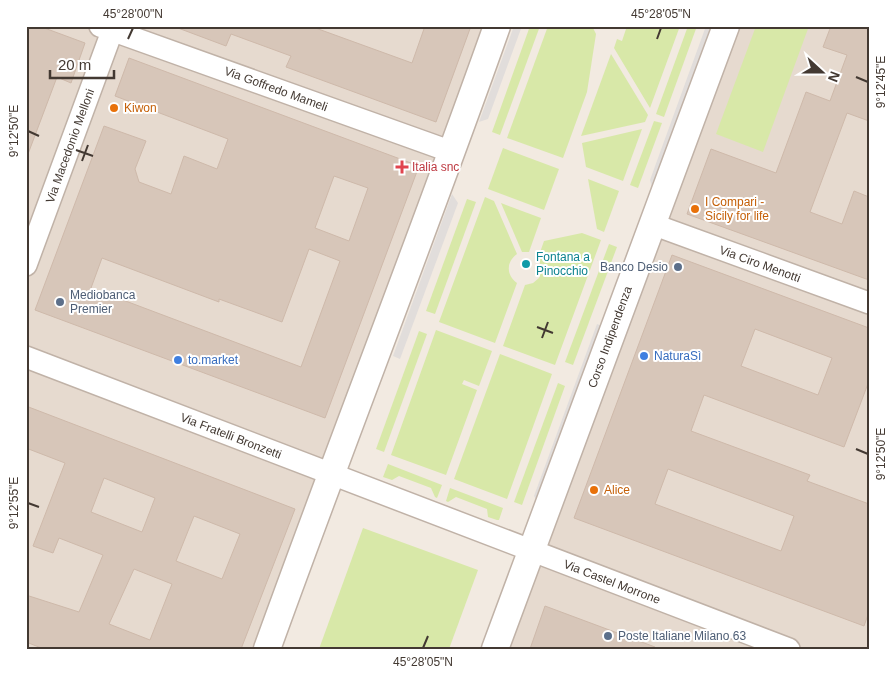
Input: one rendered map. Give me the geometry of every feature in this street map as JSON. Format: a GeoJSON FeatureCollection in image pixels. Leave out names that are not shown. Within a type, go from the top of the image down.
{"type":"FeatureCollection","features":[{"type":"Feature","properties":{"kind":"street"},"geometry":{"type":"LineString","coordinates":[[267,649],[497,26]]}},
{"type":"Feature","properties":{"kind":"street","name":"Corso Indipendenza"},"geometry":{"type":"LineString","coordinates":[[495,649],[726,26]]}},
{"type":"Feature","properties":{"kind":"street","name":"Via Goffredo Mameli"},"geometry":{"type":"LineString","coordinates":[[109,28],[452,152]]}},
{"type":"Feature","properties":{"kind":"street","name":"Via Macedonio Melloni"},"geometry":{"type":"LineString","coordinates":[[26,265],[109,28]]}},
{"type":"Feature","properties":{"kind":"street","name":"Via Ciro Menotti"},"geometry":{"type":"LineString","coordinates":[[652,224],[869,304]]}},
{"type":"Feature","properties":{"kind":"street","name":"Via Fratelli Bronzetti"},"geometry":{"type":"LineString","coordinates":[[26,357],[435,515]]}},
{"type":"Feature","properties":{"kind":"street","name":"Via Castel Morrone"},"geometry":{"type":"LineString","coordinates":[[435,515],[789,649]]}},
{"type":"Feature","properties":{"kind":"shaded area"},"geometry":{"type":"Polygon","coordinates":[[[26,26],[493,26],[263,649],[26,649],[26,26]]]}},
{"type":"Feature","properties":{"kind":"shaded area"},"geometry":{"type":"Polygon","coordinates":[[[514,26],[522,26],[488,119],[479,122],[514,26]]]}},
{"type":"Feature","properties":{"kind":"shaded area"},"geometry":{"type":"Polygon","coordinates":[[[706,26],[714,26],[653,191],[650,180],[706,26]]]}},
{"type":"Feature","properties":{"kind":"shaded area"},"geometry":{"type":"Polygon","coordinates":[[[730,26],[869,26],[869,649],[499,649],[730,26]]]}},
{"type":"Feature","properties":{"kind":"shaded area"},"geometry":{"type":"Polygon","coordinates":[[[452,194],[458,203],[400,359],[393,356],[452,194]]]}},
{"type":"Feature","properties":{"kind":"shaded area"},"geometry":{"type":"Polygon","coordinates":[[[597,324],[604,327],[539,504],[534,496],[597,324]]]}},
{"type":"Feature","properties":{"kind":"green space"},"geometry":{"type":"Polygon","coordinates":[[[530,26],[540,26],[500,135],[492,132],[530,26]]]}},
{"type":"Feature","properties":{"kind":"green space"},"geometry":{"type":"Polygon","coordinates":[[[548,26],[592,26],[596,34],[587,92],[563,158],[507,138],[548,26]]]}},
{"type":"Feature","properties":{"kind":"green space"},"geometry":{"type":"Polygon","coordinates":[[[627,26],[680,26],[650,108],[614,48],[617,39],[622,41],[627,26]]]}},
{"type":"Feature","properties":{"kind":"green space"},"geometry":{"type":"Polygon","coordinates":[[[688,26],[697,26],[664,117],[656,114],[688,26]]]}},
{"type":"Feature","properties":{"kind":"green space"},"geometry":{"type":"Polygon","coordinates":[[[756,26],[809,26],[763,152],[716,134],[756,26]]]}},
{"type":"Feature","properties":{"kind":"green space"},"geometry":{"type":"Polygon","coordinates":[[[611,54],[648,115],[645,122],[581,136],[611,54]]]}},
{"type":"Feature","properties":{"kind":"green space"},"geometry":{"type":"Polygon","coordinates":[[[654,121],[662,123],[638,188],[630,185],[654,121]]]}},
{"type":"Feature","properties":{"kind":"green space"},"geometry":{"type":"Polygon","coordinates":[[[642,129],[623,181],[586,167],[582,143],[642,129]]]}},
{"type":"Feature","properties":{"kind":"green space"},"geometry":{"type":"Polygon","coordinates":[[[503,148],[559,169],[544,210],[488,189],[503,148]]]}},
{"type":"Feature","properties":{"kind":"green space"},"geometry":{"type":"Polygon","coordinates":[[[588,179],[619,191],[604,232],[597,229],[588,179]]]}},
{"type":"Feature","properties":{"kind":"green space"},"geometry":{"type":"Polygon","coordinates":[[[485,197],[494,201],[517,254],[509,265],[509,272],[517,283],[495,343],[439,322],[485,197]]]}},
{"type":"Feature","properties":{"kind":"green space"},"geometry":{"type":"Polygon","coordinates":[[[467,199],[476,202],[435,314],[426,311],[467,199]]]}},
{"type":"Feature","properties":{"kind":"green space"},"geometry":{"type":"Polygon","coordinates":[[[501,203],[541,218],[529,252],[522,252],[501,203]]]}},
{"type":"Feature","properties":{"kind":"green space"},"geometry":{"type":"Polygon","coordinates":[[[582,233],[601,240],[555,365],[503,346],[525,285],[533,283],[539,278],[542,269],[538,258],[544,241],[582,233]]]}},
{"type":"Feature","properties":{"kind":"green space"},"geometry":{"type":"Polygon","coordinates":[[[609,244],[617,247],[573,365],[565,362],[609,244]]]}},
{"type":"Feature","properties":{"kind":"green space"},"geometry":{"type":"Polygon","coordinates":[[[436,330],[492,351],[479,386],[464,380],[462,384],[477,390],[446,475],[391,455],[436,330]]]}},
{"type":"Feature","properties":{"kind":"green space"},"geometry":{"type":"Polygon","coordinates":[[[419,331],[427,334],[384,452],[376,449],[419,331]]]}},
{"type":"Feature","properties":{"kind":"green space"},"geometry":{"type":"Polygon","coordinates":[[[500,354],[552,374],[507,499],[454,479],[500,354]]]}},
{"type":"Feature","properties":{"kind":"green space"},"geometry":{"type":"Polygon","coordinates":[[[558,383],[565,386],[522,505],[514,502],[558,383]]]}},
{"type":"Feature","properties":{"kind":"green space"},"geometry":{"type":"Polygon","coordinates":[[[388,464],[442,485],[437,498],[431,488],[399,476],[392,480],[383,477],[388,464]]]}},
{"type":"Feature","properties":{"kind":"green space"},"geometry":{"type":"Polygon","coordinates":[[[450,488],[503,508],[499,520],[488,517],[487,509],[456,497],[448,502],[446,501],[450,488]]]}},
{"type":"Feature","properties":{"kind":"green space"},"geometry":{"type":"Polygon","coordinates":[[[363,528],[478,570],[449,649],[319,649],[363,528]]]}},
{"type":"Feature","properties":{"kind":"building"},"geometry":{"type":"Polygon","coordinates":[[[26,26],[39,26],[85,43],[71,83],[57,77],[28,154],[26,153],[26,26]]]}},
{"type":"Feature","properties":{"kind":"building"},"geometry":{"type":"Polygon","coordinates":[[[178,26],[310,26],[412,63],[425,26],[471,26],[436,122],[286,67],[291,56],[231,34],[226,46],[178,28],[178,26]]]}},
{"type":"Feature","properties":{"kind":"building"},"geometry":{"type":"Polygon","coordinates":[[[831,26],[869,26],[869,121],[847,113],[810,212],[842,224],[854,191],[869,197],[869,280],[687,214],[711,149],[776,173],[806,92],[830,101],[847,55],[823,47],[831,26]]]}},
{"type":"Feature","properties":{"kind":"building"},"geometry":{"type":"Polygon","coordinates":[[[129,58],[419,166],[325,418],[35,310],[104,126],[146,141],[135,169],[139,182],[171,194],[184,156],[217,169],[228,139],[115,96],[129,58]],[[334,176],[315,228],[349,241],[368,188],[334,176]],[[309,249],[282,322],[219,299],[219,302],[102,258],[91,288],[301,367],[340,261],[309,249]]]}},
{"type":"Feature","properties":{"kind":"building"},"geometry":{"type":"Polygon","coordinates":[[[672,255],[869,328],[869,381],[844,447],[704,395],[691,431],[810,475],[807,481],[869,504],[869,612],[864,626],[574,518],[672,255]],[[755,329],[741,366],[818,395],[832,358],[755,329]],[[668,469],[655,504],[781,551],[794,516],[668,469]]]}},
{"type":"Feature","properties":{"kind":"building"},"geometry":{"type":"Polygon","coordinates":[[[26,406],[295,509],[241,649],[44,649],[26,642],[26,595],[79,612],[103,555],[59,538],[53,553],[33,546],[65,463],[26,448],[26,406]],[[104,478],[91,512],[142,532],[155,498],[104,478]],[[194,516],[176,561],[222,579],[240,534],[194,516]],[[134,569],[109,624],[150,640],[172,584],[134,569]]]}},
{"type":"Feature","properties":{"kind":"building"},"geometry":{"type":"Polygon","coordinates":[[[545,606],[655,647],[654,649],[530,649],[545,606]]]}},
{"type":"Feature","properties":{"kind":"place","name":"Kiwon"},"geometry":{"type":"Point","coordinates":[114,108]}},
{"type":"Feature","properties":{"kind":"place","name":"Italia snc"},"geometry":{"type":"Point","coordinates":[402,167]}},
{"type":"Feature","properties":{"kind":"place","name":"I Compari - Sicily for life"},"geometry":{"type":"Point","coordinates":[695,209]}},
{"type":"Feature","properties":{"kind":"place","name":"Fontana a Pinocchio"},"geometry":{"type":"Point","coordinates":[526,264]}},
{"type":"Feature","properties":{"kind":"place","name":"Banco Desio"},"geometry":{"type":"Point","coordinates":[678,267]}},
{"type":"Feature","properties":{"kind":"place","name":"Mediobanca Premier"},"geometry":{"type":"Point","coordinates":[60,302]}},
{"type":"Feature","properties":{"kind":"place","name":"NaturaSì"},"geometry":{"type":"Point","coordinates":[644,356]}},
{"type":"Feature","properties":{"kind":"place","name":"to.market"},"geometry":{"type":"Point","coordinates":[178,360]}},
{"type":"Feature","properties":{"kind":"place","name":"Alice"},"geometry":{"type":"Point","coordinates":[594,490]}},
{"type":"Feature","properties":{"kind":"place","name":"Poste Italiane Milano 63"},"geometry":{"type":"Point","coordinates":[608,636]}}]}
